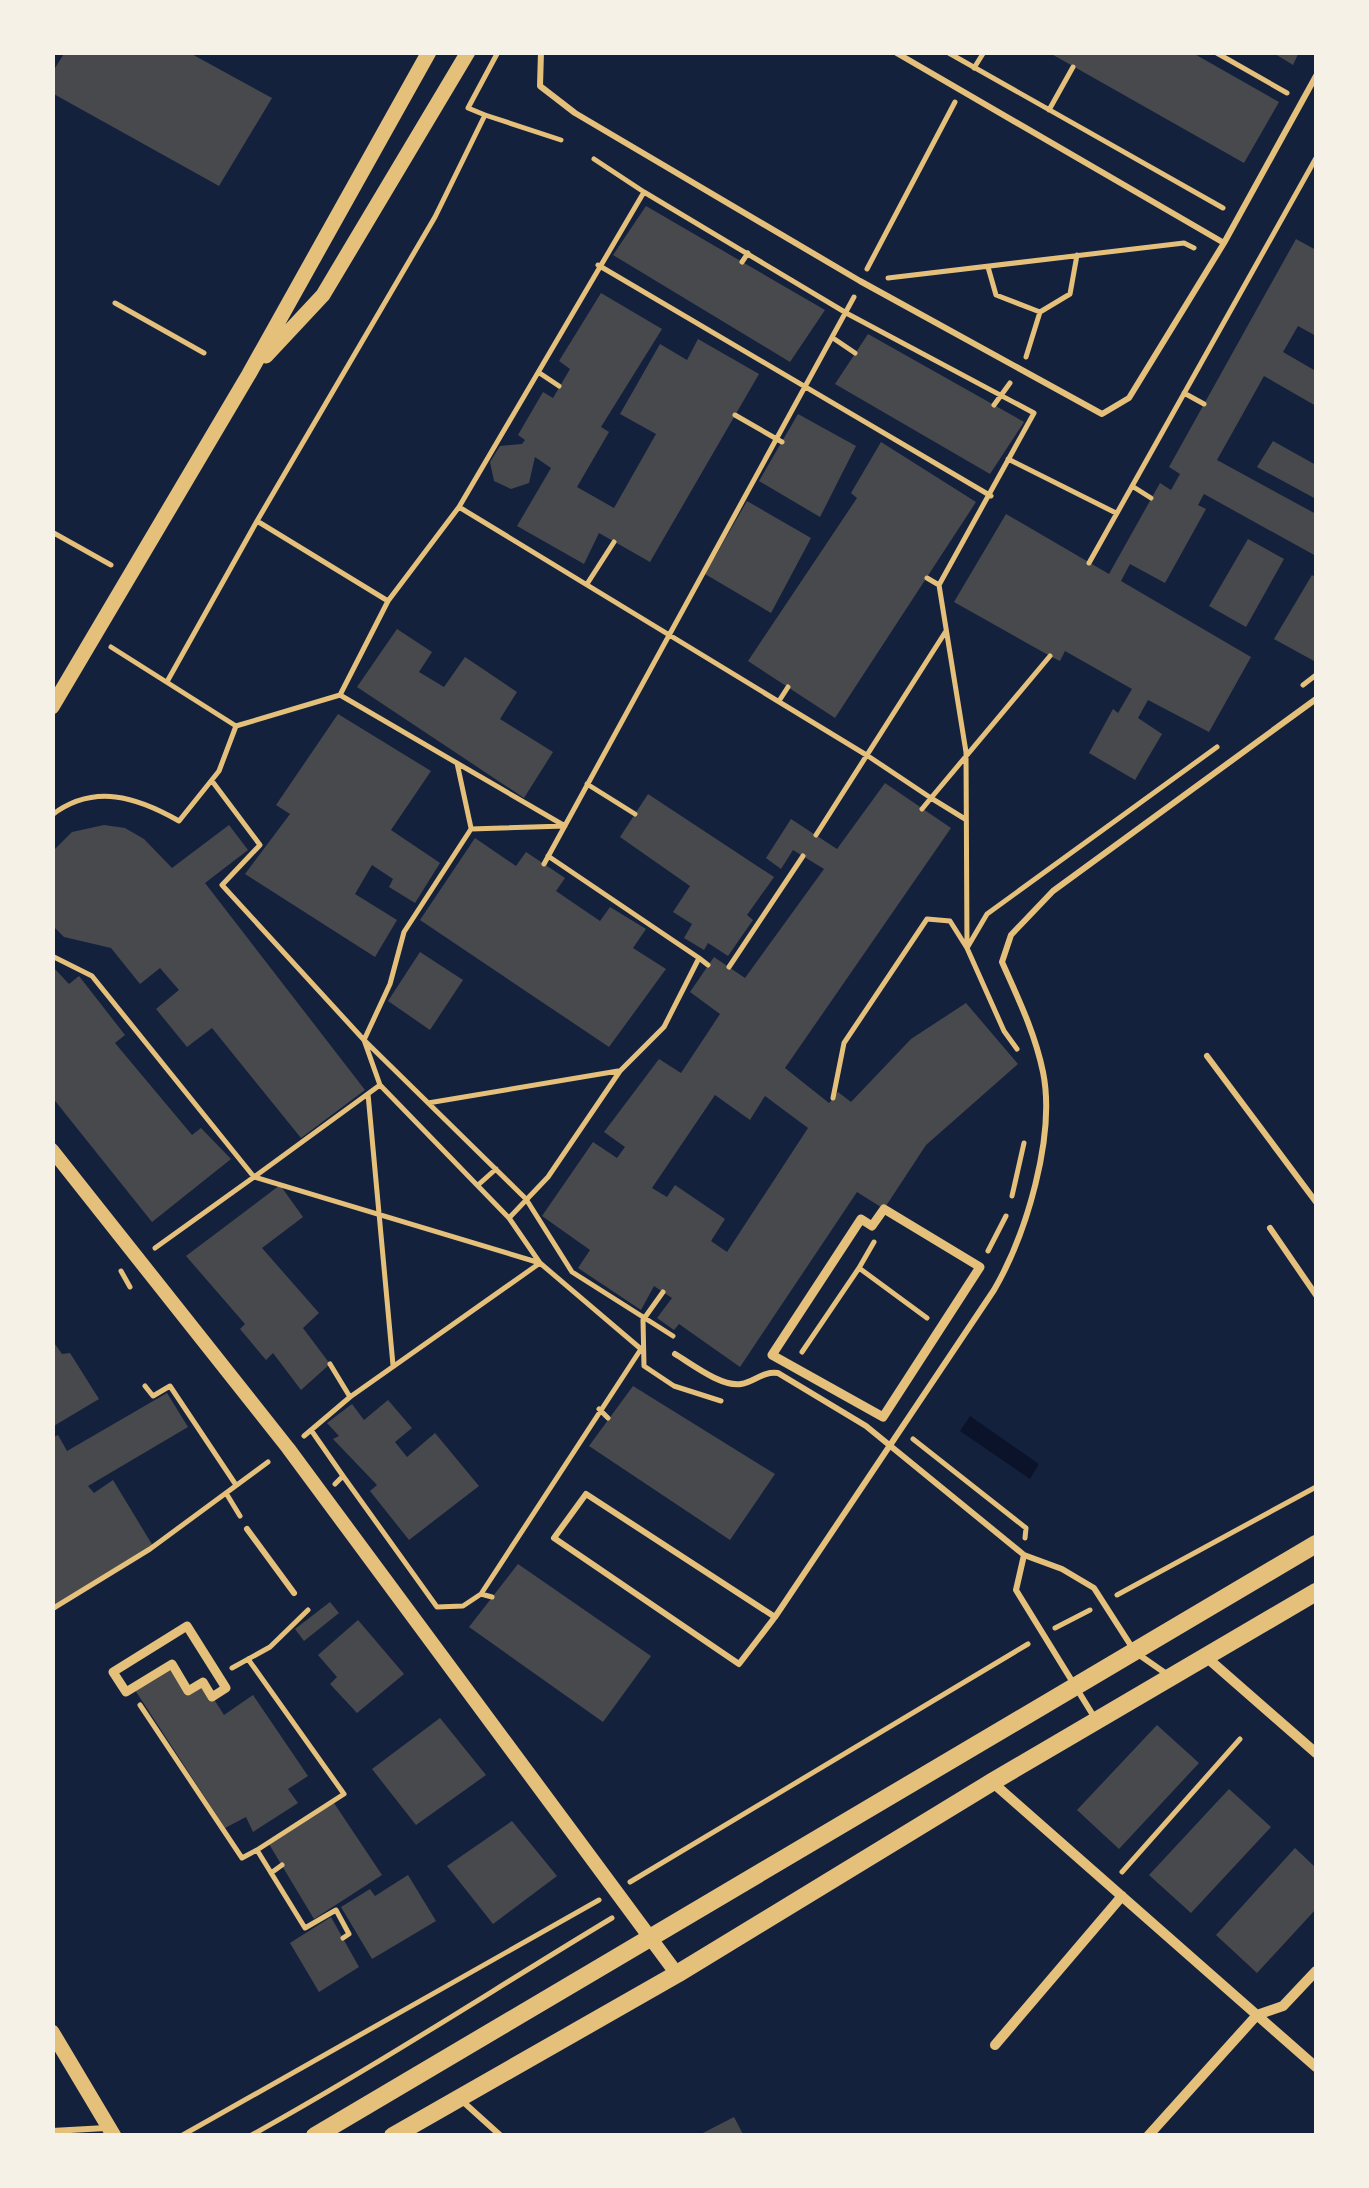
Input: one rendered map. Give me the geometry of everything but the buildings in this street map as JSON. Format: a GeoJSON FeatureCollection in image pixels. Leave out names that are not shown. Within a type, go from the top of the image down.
{"type":"FeatureCollection","features":[{"type":"Feature","properties":{"kind":"main road"},"geometry":{"type":"LineString","coordinates":[[52,707],[127,574],[250,374],[430,52]]}},
{"type":"Feature","properties":{"kind":"main road"},"geometry":{"type":"LineString","coordinates":[[250,374],[323,295],[393,184],[468,52]]}},
{"type":"Feature","properties":{"kind":"main road"},"geometry":{"type":"LineString","coordinates":[[314,2136],[1316,1544]]}},
{"type":"Feature","properties":{"kind":"main road"},"geometry":{"type":"LineString","coordinates":[[393,2136],[677,1974],[1169,1676],[1316,1592]]}},
{"type":"Feature","properties":{"kind":"main road"},"geometry":{"type":"LineString","coordinates":[[52,2032],[112,2132]]}},
{"type":"Feature","properties":{"kind":"street"},"geometry":{"type":"LineString","coordinates":[[52,1150],[324,1498],[677,1974]]}},
{"type":"Feature","properties":{"kind":"street"},"geometry":{"type":"LineString","coordinates":[[884,1209],[980,1267],[884,1417],[772,1356],[861,1218],[872,1226],[884,1209]]}},
{"type":"Feature","properties":{"kind":"street"},"geometry":{"type":"LineString","coordinates":[[187,1626],[226,1688],[212,1697],[203,1682],[188,1691],[172,1664],[130,1690],[126,1692],[113,1672],[187,1626]]}},
{"type":"Feature","properties":{"kind":"street"},"geometry":{"type":"LineString","coordinates":[[1204,1656],[1316,1753]]}},
{"type":"Feature","properties":{"kind":"street"},"geometry":{"type":"LineString","coordinates":[[992,1782],[1316,2067]]}},
{"type":"Feature","properties":{"kind":"street"},"geometry":{"type":"LineString","coordinates":[[995,2045],[1122,1896]]}},
{"type":"Feature","properties":{"kind":"street"},"geometry":{"type":"LineString","coordinates":[[1148,2136],[1257,2015],[1283,2006],[1316,1972]]}},
{"type":"Feature","properties":{"kind":"lane"},"geometry":{"type":"LineString","coordinates":[[541,52],[540,86],[575,113],[860,280],[1102,414],[1129,398],[1215,258],[1316,76]]}},
{"type":"Feature","properties":{"kind":"lane"},"geometry":{"type":"LineString","coordinates":[[895,52],[1224,242]]}},
{"type":"Feature","properties":{"kind":"lane"},"geometry":{"type":"LineString","coordinates":[[775,1617],[586,1494],[554,1538],[739,1664],[775,1617],[994,1290],[1030,1213],[1042,1134],[1044,1077],[1033,1032],[1002,962],[1011,935],[1052,891],[1316,699]]}},
{"type":"Feature","properties":{"kind":"lane"},"geometry":{"type":"LineString","coordinates":[[1207,1056],[1316,1202]]}},
{"type":"Feature","properties":{"kind":"lane"},"geometry":{"type":"LineString","coordinates":[[1270,1228],[1316,1296]]}},
{"type":"Feature","properties":{"kind":"lane"},"geometry":{"type":"LineString","coordinates":[[676,1354],[729,1384],[743,1384],[767,1372],[778,1374],[866,1426],[888,1448],[1024,1554],[1062,1569],[1094,1588],[1135,1652],[1169,1676]]}},
{"type":"Feature","properties":{"kind":"lane"},"geometry":{"type":"LineString","coordinates":[[247,1530],[294,1593]]}},
{"type":"Feature","properties":{"kind":"lane"},"geometry":{"type":"LineString","coordinates":[[1024,1554],[1016,1590],[1096,1720]]}},
{"type":"Feature","properties":{"kind":"lane"},"geometry":{"type":"LineString","coordinates":[[460,2098],[501,2136]]}},
{"type":"Feature","properties":{"kind":"lane"},"geometry":{"type":"LineString","coordinates":[[52,2132],[112,2132]]}},
{"type":"Feature","properties":{"kind":"path"},"geometry":{"type":"LineString","coordinates":[[498,52],[468,108],[560,140]]}},
{"type":"Feature","properties":{"kind":"path"},"geometry":{"type":"LineString","coordinates":[[946,52],[1223,208],[1232,192]]}},
{"type":"Feature","properties":{"kind":"path"},"geometry":{"type":"LineString","coordinates":[[974,68],[984,52]]}},
{"type":"Feature","properties":{"kind":"path"},"geometry":{"type":"LineString","coordinates":[[1215,52],[1287,92],[1278,109]]}},
{"type":"Feature","properties":{"kind":"path"},"geometry":{"type":"LineString","coordinates":[[1049,110],[1073,66]]}},
{"type":"Feature","properties":{"kind":"path"},"geometry":{"type":"LineString","coordinates":[[544,864],[779,440],[805,385],[848,314],[860,280],[956,99]]}},
{"type":"Feature","properties":{"kind":"path"},"geometry":{"type":"LineString","coordinates":[[168,680],[434,217],[485,115]]}},
{"type":"Feature","properties":{"kind":"path"},"geometry":{"type":"LineString","coordinates":[[594,158],[848,314],[1034,413],[939,585],[966,752],[967,948]]}},
{"type":"Feature","properties":{"kind":"path"},"geometry":{"type":"LineString","coordinates":[[1089,563],[1316,158]]}},
{"type":"Feature","properties":{"kind":"path"},"geometry":{"type":"LineString","coordinates":[[52,816],[83,798],[106,795],[146,802],[178,821],[212,781],[236,726],[340,694],[388,601],[459,507],[541,374],[586,296],[598,265],[644,192]]}},
{"type":"Feature","properties":{"kind":"path"},"geometry":{"type":"LineString","coordinates":[[860,280],[1184,243],[1215,258]]}},
{"type":"Feature","properties":{"kind":"path"},"geometry":{"type":"LineString","coordinates":[[742,262],[748,254]]}},
{"type":"Feature","properties":{"kind":"path"},"geometry":{"type":"LineString","coordinates":[[1023,367],[1040,312],[1070,294],[1078,254]]}},
{"type":"Feature","properties":{"kind":"path"},"geometry":{"type":"LineString","coordinates":[[598,265],[991,496]]}},
{"type":"Feature","properties":{"kind":"path"},"geometry":{"type":"LineString","coordinates":[[988,267],[996,295],[1040,312]]}},
{"type":"Feature","properties":{"kind":"path"},"geometry":{"type":"LineString","coordinates":[[115,303],[204,352]]}},
{"type":"Feature","properties":{"kind":"path"},"geometry":{"type":"LineString","coordinates":[[833,338],[856,354]]}},
{"type":"Feature","properties":{"kind":"path"},"geometry":{"type":"LineString","coordinates":[[912,358],[917,350]]}},
{"type":"Feature","properties":{"kind":"path"},"geometry":{"type":"LineString","coordinates":[[541,374],[560,386]]}},
{"type":"Feature","properties":{"kind":"path"},"geometry":{"type":"LineString","coordinates":[[1184,394],[1204,404]]}},
{"type":"Feature","properties":{"kind":"path"},"geometry":{"type":"LineString","coordinates":[[994,405],[1000,395]]}},
{"type":"Feature","properties":{"kind":"path"},"geometry":{"type":"LineString","coordinates":[[735,415],[779,440]]}},
{"type":"Feature","properties":{"kind":"path"},"geometry":{"type":"LineString","coordinates":[[1008,459],[1116,514]]}},
{"type":"Feature","properties":{"kind":"path"},"geometry":{"type":"LineString","coordinates":[[1132,486],[1151,498]]}},
{"type":"Feature","properties":{"kind":"path"},"geometry":{"type":"LineString","coordinates":[[459,507],[670,633],[965,819]]}},
{"type":"Feature","properties":{"kind":"path"},"geometry":{"type":"LineString","coordinates":[[257,522],[388,601]]}},
{"type":"Feature","properties":{"kind":"path"},"geometry":{"type":"LineString","coordinates":[[52,532],[127,574]]}},
{"type":"Feature","properties":{"kind":"path"},"geometry":{"type":"LineString","coordinates":[[587,584],[614,542]]}},
{"type":"Feature","properties":{"kind":"path"},"geometry":{"type":"LineString","coordinates":[[926,578],[939,585]]}},
{"type":"Feature","properties":{"kind":"path"},"geometry":{"type":"LineString","coordinates":[[816,835],[948,629]]}},
{"type":"Feature","properties":{"kind":"path"},"geometry":{"type":"LineString","coordinates":[[91,636],[168,680],[236,726]]}},
{"type":"Feature","properties":{"kind":"path"},"geometry":{"type":"LineString","coordinates":[[922,808],[1050,656]]}},
{"type":"Feature","properties":{"kind":"path"},"geometry":{"type":"LineString","coordinates":[[779,701],[788,687]]}},
{"type":"Feature","properties":{"kind":"path"},"geometry":{"type":"LineString","coordinates":[[340,694],[565,826]]}},
{"type":"Feature","properties":{"kind":"path"},"geometry":{"type":"LineString","coordinates":[[457,763],[472,829],[404,932],[390,984],[364,1040],[380,1085],[509,1218],[540,1263],[640,1349]]}},
{"type":"Feature","properties":{"kind":"path"},"geometry":{"type":"LineString","coordinates":[[212,781],[260,845],[222,885],[364,1040],[526,1199],[572,1272],[676,1338]]}},
{"type":"Feature","properties":{"kind":"path"},"geometry":{"type":"LineString","coordinates":[[587,784],[635,814]]}},
{"type":"Feature","properties":{"kind":"path"},"geometry":{"type":"LineString","coordinates":[[472,829],[565,826]]}},
{"type":"Feature","properties":{"kind":"path"},"geometry":{"type":"LineString","coordinates":[[548,856],[630,916],[708,965]]}},
{"type":"Feature","properties":{"kind":"path"},"geometry":{"type":"LineString","coordinates":[[729,967],[802,856]]}},
{"type":"Feature","properties":{"kind":"path"},"geometry":{"type":"LineString","coordinates":[[833,1098],[844,1043],[927,919],[950,921],[1022,1062]]}},
{"type":"Feature","properties":{"kind":"path"},"geometry":{"type":"LineString","coordinates":[[52,956],[92,976],[254,1177],[540,1263]]}},
{"type":"Feature","properties":{"kind":"path"},"geometry":{"type":"LineString","coordinates":[[509,1218],[568,1151],[620,1071],[664,1028],[699,958]]}},
{"type":"Feature","properties":{"kind":"path"},"geometry":{"type":"LineString","coordinates":[[428,1103],[620,1071]]}},
{"type":"Feature","properties":{"kind":"path"},"geometry":{"type":"LineString","coordinates":[[154,1248],[380,1085]]}},
{"type":"Feature","properties":{"kind":"path"},"geometry":{"type":"LineString","coordinates":[[368,1094],[393,1367]]}},
{"type":"Feature","properties":{"kind":"path"},"geometry":{"type":"LineString","coordinates":[[980,1267],[1009,1210],[1026,1134]]}},
{"type":"Feature","properties":{"kind":"path"},"geometry":{"type":"LineString","coordinates":[[478,1185],[496,1169]]}},
{"type":"Feature","properties":{"kind":"path"},"geometry":{"type":"LineString","coordinates":[[793,1365],[884,1226],[876,1220]]}},
{"type":"Feature","properties":{"kind":"path"},"geometry":{"type":"LineString","coordinates":[[302,1438],[350,1397],[540,1263]]}},
{"type":"Feature","properties":{"kind":"path"},"geometry":{"type":"LineString","coordinates":[[859,1268],[941,1329]]}},
{"type":"Feature","properties":{"kind":"path"},"geometry":{"type":"LineString","coordinates":[[663,1292],[643,1320],[640,1349],[644,1366],[674,1386],[726,1401]]}},
{"type":"Feature","properties":{"kind":"path"},"geometry":{"type":"LineString","coordinates":[[311,1430],[436,1607],[463,1606],[481,1594],[640,1349]]}},
{"type":"Feature","properties":{"kind":"path"},"geometry":{"type":"LineString","coordinates":[[330,1364],[350,1397]]}},
{"type":"Feature","properties":{"kind":"path"},"geometry":{"type":"LineString","coordinates":[[145,1386],[153,1396],[170,1386],[236,1485]]}},
{"type":"Feature","properties":{"kind":"path"},"geometry":{"type":"LineString","coordinates":[[600,1409],[608,1418]]}},
{"type":"Feature","properties":{"kind":"path"},"geometry":{"type":"LineString","coordinates":[[52,1609],[150,1549],[268,1462]]}},
{"type":"Feature","properties":{"kind":"path"},"geometry":{"type":"LineString","coordinates":[[324,1498],[343,1476]]}},
{"type":"Feature","properties":{"kind":"path"},"geometry":{"type":"LineString","coordinates":[[181,2136],[614,1892],[1042,1636],[1316,1487]]}},
{"type":"Feature","properties":{"kind":"path"},"geometry":{"type":"LineString","coordinates":[[226,1493],[247,1530]]}},
{"type":"Feature","properties":{"kind":"path"},"geometry":{"type":"LineString","coordinates":[[481,1594],[492,1598]]}},
{"type":"Feature","properties":{"kind":"path"},"geometry":{"type":"LineString","coordinates":[[218,1676],[270,1647],[308,1610]]}},
{"type":"Feature","properties":{"kind":"path"},"geometry":{"type":"LineString","coordinates":[[130,1690],[242,1858],[344,1794],[248,1659]]}},
{"type":"Feature","properties":{"kind":"path"},"geometry":{"type":"LineString","coordinates":[[1121,1872],[1240,1739]]}},
{"type":"Feature","properties":{"kind":"path"},"geometry":{"type":"LineString","coordinates":[[257,1850],[305,1928],[336,1910],[349,1934]]}},
{"type":"Feature","properties":{"kind":"path"},"geometry":{"type":"LineString","coordinates":[[271,1873],[282,1865]]}},
{"type":"Feature","properties":{"kind":"path"},"geometry":{"type":"LineString","coordinates":[[250,2136],[360,2074],[422,2031],[626,1910]]}},
{"type":"Feature","properties":{"kind":"water"},"geometry":{"type":"Polygon","coordinates":[[[970,1416],[1039,1464],[1030,1479],[960,1431],[970,1416]]]}}]}
